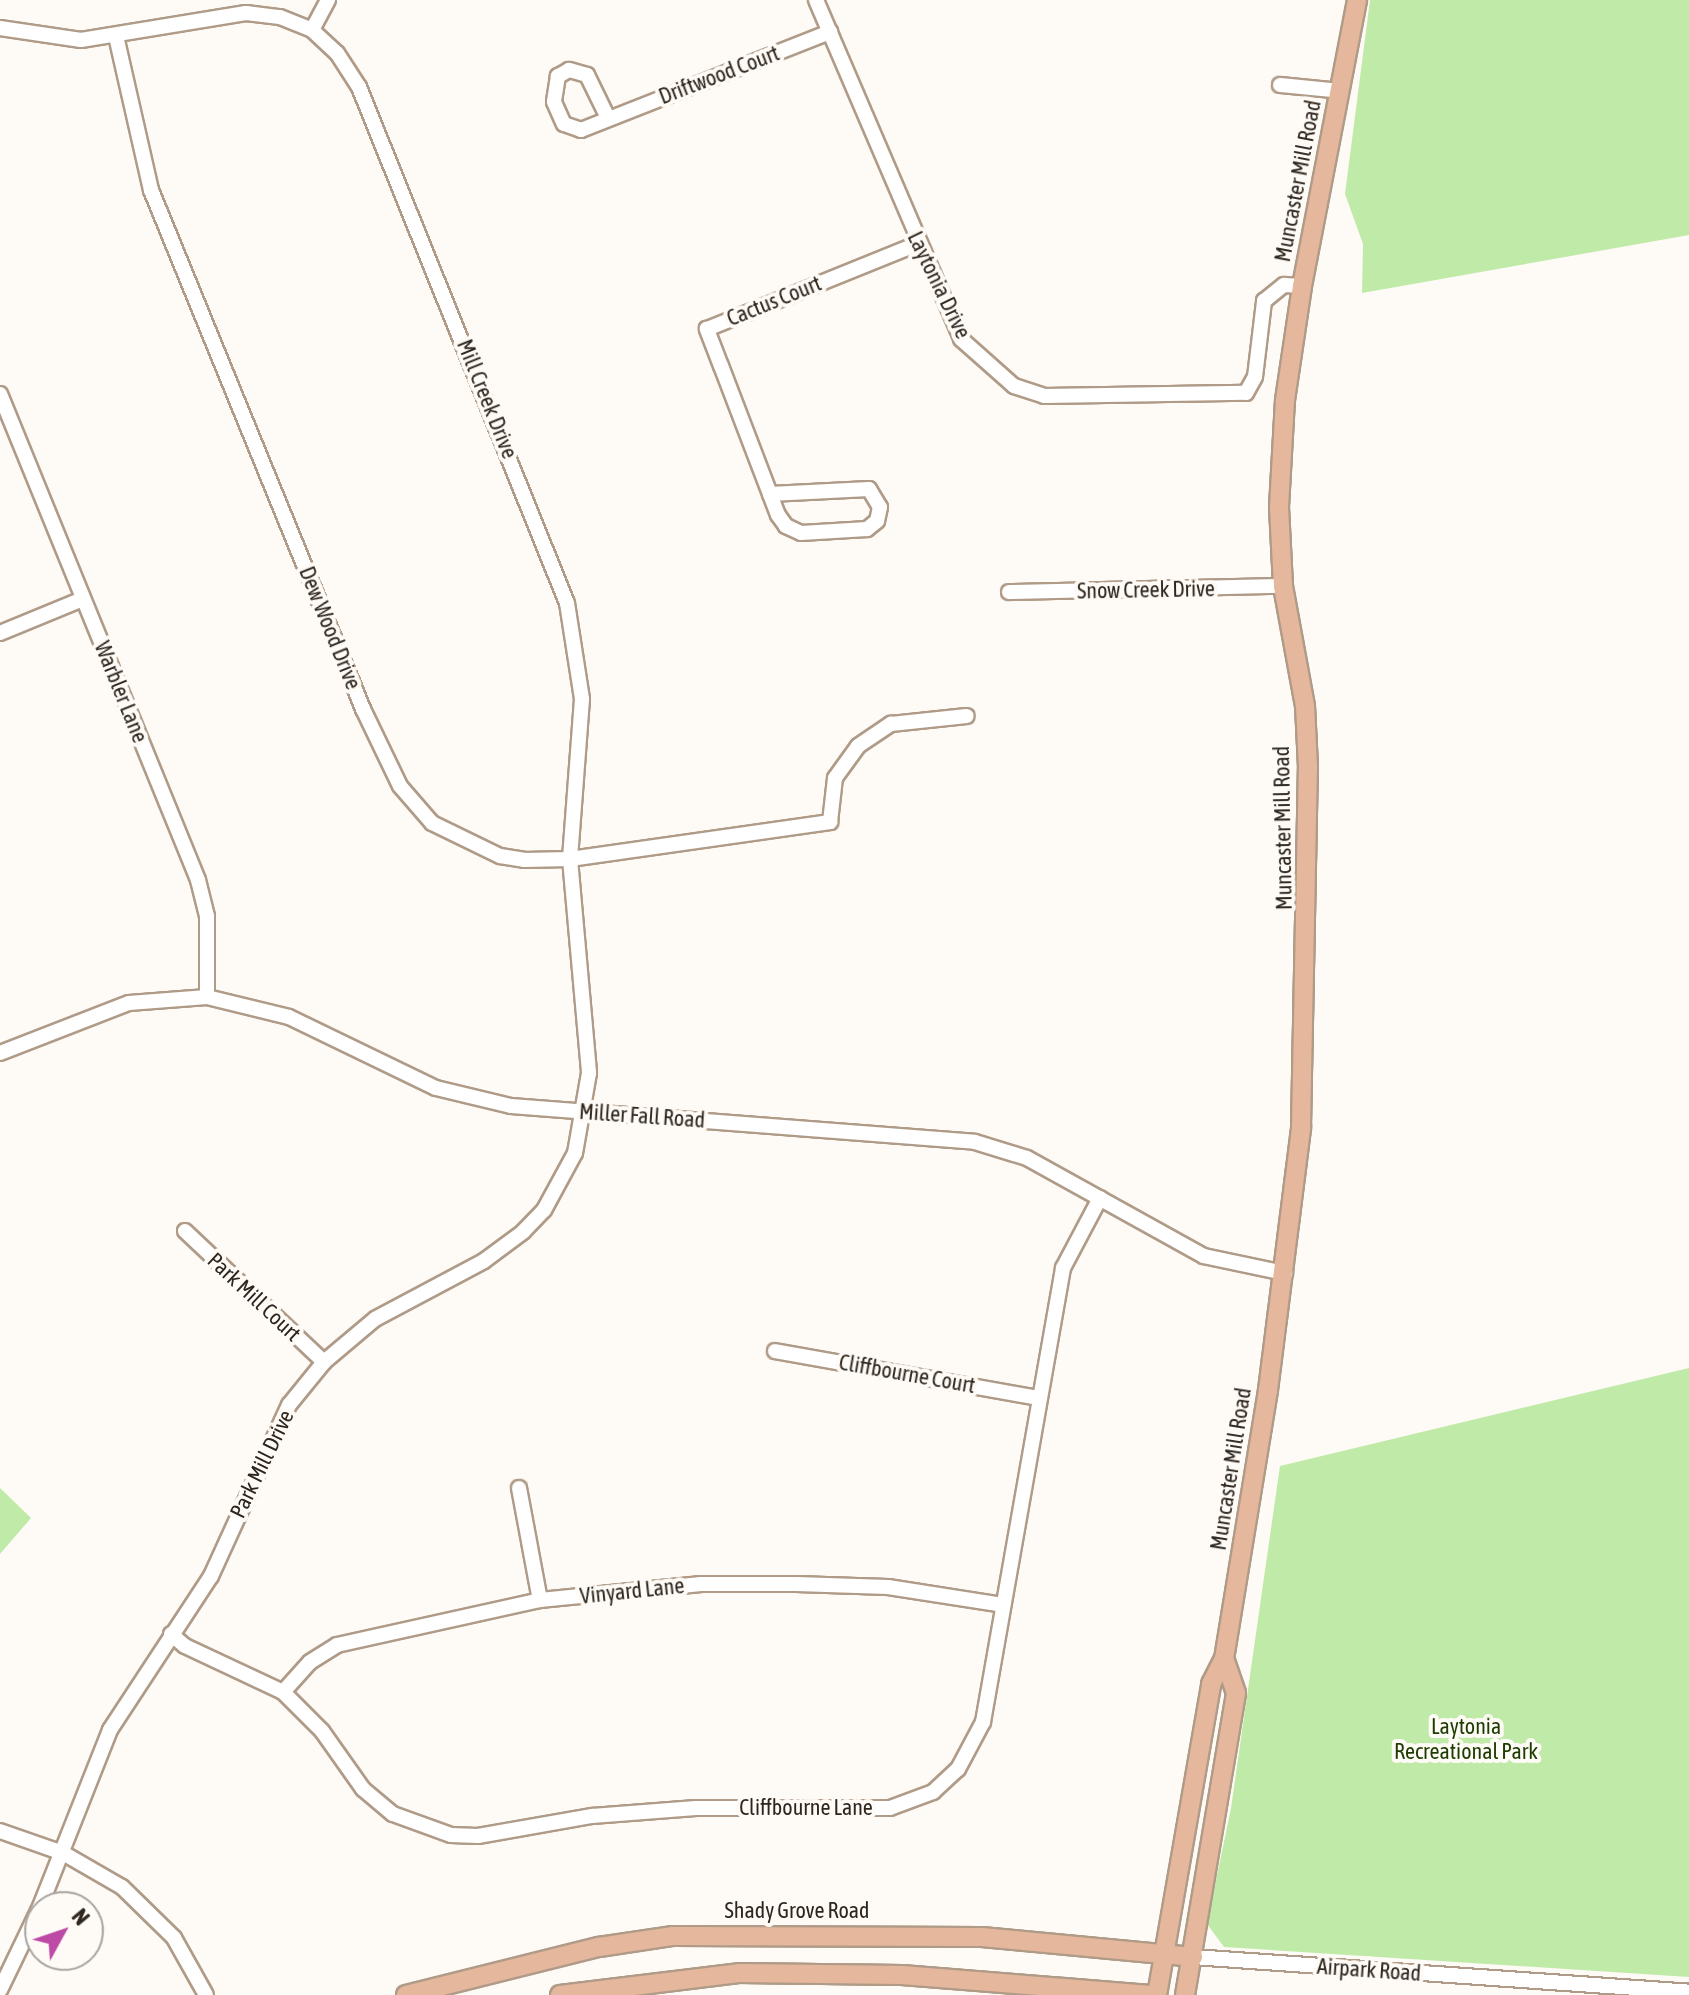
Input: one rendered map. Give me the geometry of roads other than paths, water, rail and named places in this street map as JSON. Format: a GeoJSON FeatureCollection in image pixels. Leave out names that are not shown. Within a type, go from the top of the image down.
{"type":"FeatureCollection","features":[{"type":"Feature","properties":{"kind":"main road","name":"Muncaster Mill Road"},"geometry":{"type":"LineString","coordinates":[[1157,1995],[1167,1955],[1211,1684],[1224,1659],[1285,1273],[1301,1127],[1310,824],[1305,706],[1283,586],[1279,507],[1285,400],[1302,286],[1357,0]]}},
{"type":"Feature","properties":{"kind":"main road","name":"Muncaster Mill Road"},"geometry":{"type":"LineString","coordinates":[[1185,1995],[1236,1693],[1224,1659]]}},
{"type":"Feature","properties":{"kind":"main road","name":"Shady Grove Road"},"geometry":{"type":"LineString","coordinates":[[406,1995],[584,1950],[673,1936],[967,1937],[1193,1957]]}},
{"type":"Feature","properties":{"kind":"main road"},"geometry":{"type":"LineString","coordinates":[[560,1995],[739,1973],[902,1975],[1150,1995]]}},
{"type":"Feature","properties":{"kind":"street"},"geometry":{"type":"LineString","coordinates":[[312,30],[328,0]]}},
{"type":"Feature","properties":{"kind":"street","name":"Laytonia Drive"},"geometry":{"type":"LineString","coordinates":[[816,0],[917,244],[961,339],[1014,386],[1044,396],[1246,393],[1255,377],[1264,301],[1284,285],[1302,286]]}},
{"type":"Feature","properties":{"kind":"street","name":"Mill Creek Drive"},"geometry":{"type":"LineString","coordinates":[[0,28],[44,38],[116,36],[246,13],[280,17],[312,30],[337,53],[359,87],[567,603],[582,699],[570,859],[589,1073],[586,1112]]}},
{"type":"Feature","properties":{"kind":"street","name":"Driftwood Court"},"geometry":{"type":"LineString","coordinates":[[608,118],[587,75],[569,70],[558,76],[552,91],[564,124],[581,130],[830,32]]}},
{"type":"Feature","properties":{"kind":"street","name":"Dew Wood Drive"},"geometry":{"type":"LineString","coordinates":[[116,36],[151,190],[363,709],[400,786],[432,823],[453,837],[500,856],[570,859],[830,822],[835,778],[858,746],[891,724],[967,716]]}},
{"type":"Feature","properties":{"kind":"street"},"geometry":{"type":"LineString","coordinates":[[1280,85],[1341,91]]}},
{"type":"Feature","properties":{"kind":"street","name":"Cactus Court"},"geometry":{"type":"LineString","coordinates":[[770,494],[869,489],[880,507],[877,521],[867,529],[801,533],[786,526],[770,494],[707,329],[917,244]]}},
{"type":"Feature","properties":{"kind":"street","name":"Warbler Lane"},"geometry":{"type":"LineString","coordinates":[[0,396],[198,880],[207,916],[207,997]]}},
{"type":"Feature","properties":{"kind":"street","name":"Snow Creek Drive"},"geometry":{"type":"LineString","coordinates":[[1009,592],[1283,586]]}},
{"type":"Feature","properties":{"kind":"street"},"geometry":{"type":"LineString","coordinates":[[0,633],[83,599]]}},
{"type":"Feature","properties":{"kind":"street","name":"Miller Fall Road"},"geometry":{"type":"LineString","coordinates":[[1,1048],[129,1003],[207,997],[302,1022],[436,1088],[511,1106],[975,1142],[1027,1158],[1204,1256],[1285,1273]]}},
{"type":"Feature","properties":{"kind":"street","name":"Park Mill Drive"},"geometry":{"type":"LineString","coordinates":[[47,1891],[110,1730],[211,1576],[276,1426],[324,1362],[399,1302],[484,1261],[523,1232],[559,1185],[586,1112]]}},
{"type":"Feature","properties":{"kind":"street","name":"Cliffbourne Lane"},"geometry":{"type":"LineString","coordinates":[[171,1634],[185,1646],[283,1692],[322,1731],[363,1789],[393,1814],[451,1835],[478,1836],[592,1816],[696,1808],[890,1808],[933,1792],[972,1749],[983,1722],[1063,1268],[1100,1198]]}},
{"type":"Feature","properties":{"kind":"street","name":"Park Mill Court"},"geometry":{"type":"LineString","coordinates":[[185,1231],[324,1362]]}},
{"type":"Feature","properties":{"kind":"street","name":"Cliffbourne Court"},"geometry":{"type":"LineString","coordinates":[[775,1351],[1038,1398]]}},
{"type":"Feature","properties":{"kind":"street"},"geometry":{"type":"LineString","coordinates":[[519,1488],[540,1600]]}},
{"type":"Feature","properties":{"kind":"street","name":"Vinyard Lane"},"geometry":{"type":"LineString","coordinates":[[283,1692],[310,1662],[337,1645],[540,1600],[701,1584],[796,1584],[888,1587],[1003,1605]]}},
{"type":"Feature","properties":{"kind":"street"},"geometry":{"type":"LineString","coordinates":[[0,1831],[92,1866],[145,1906],[174,1938],[206,1995]]}},
{"type":"Feature","properties":{"kind":"street","name":"Park Mill Drive"},"geometry":{"type":"LineString","coordinates":[[0,1990],[24,1940]]}},
{"type":"Feature","properties":{"kind":"street","name":"Airpark Road"},"geometry":{"type":"LineString","coordinates":[[1193,1957],[1689,1992]]}},
{"type":"Feature","properties":{"kind":"park label","name":"Laytonia Recreational Park"},"geometry":{"type":"Point","coordinates":[1466,1738]}}]}
